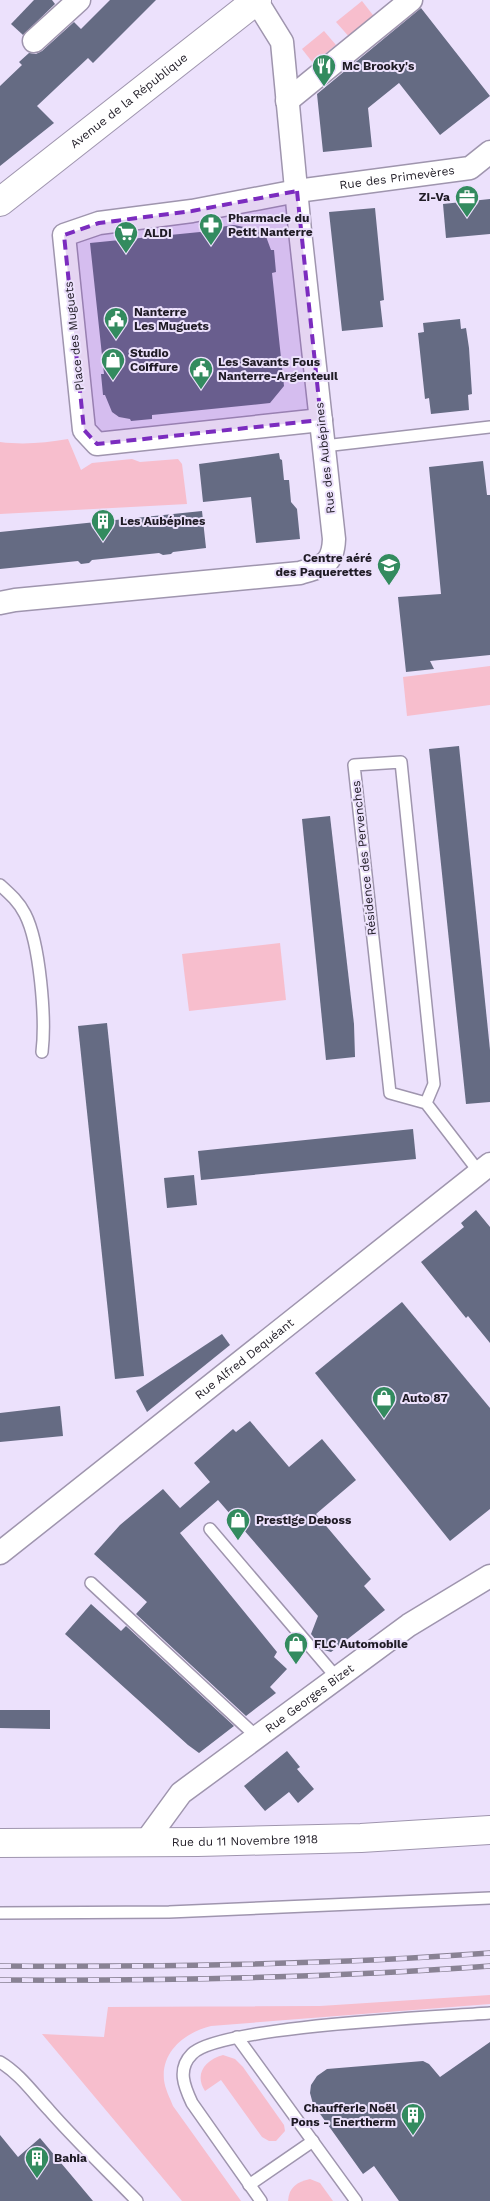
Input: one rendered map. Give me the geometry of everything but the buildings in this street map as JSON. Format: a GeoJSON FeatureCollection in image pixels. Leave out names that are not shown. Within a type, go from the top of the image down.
{"type":"FeatureCollection","features":[{"type":"Feature","properties":{"kind":"street","name":"Rue des Aubépines"},"geometry":{"type":"LineString","coordinates":[[0,603],[300,573],[324,566],[333,554],[334,538],[282,42],[256,0]]}},
{"type":"Feature","properties":{"kind":"street","name":"Avenue de la République"},"geometry":{"type":"LineString","coordinates":[[0,202],[256,0]]}},
{"type":"Feature","properties":{"kind":"street"},"geometry":{"type":"LineString","coordinates":[[287,101],[412,0]]}},
{"type":"Feature","properties":{"kind":"street"},"geometry":{"type":"LineString","coordinates":[[34,41],[75,1]]}},
{"type":"Feature","properties":{"kind":"street","name":"Rue des Primevères"},"geometry":{"type":"LineString","coordinates":[[297,191],[470,168],[490,152]]}},
{"type":"Feature","properties":{"kind":"street","name":"Place des Muguets"},"geometry":{"type":"LineString","coordinates":[[297,191],[192,211],[99,223],[64,235],[84,430],[97,444],[321,420]]}},
{"type":"Feature","properties":{"kind":"street","name":"Rue Alfred Dequéant"},"geometry":{"type":"LineString","coordinates":[[0,1553],[485,1168]]}},
{"type":"Feature","properties":{"kind":"street","name":"Rue Georges Bizet"},"geometry":{"type":"LineString","coordinates":[[146,1841],[182,1793],[409,1625],[490,1576]]}},
{"type":"Feature","properties":{"kind":"street","name":"Rue du 11 Novembre 1918"},"geometry":{"type":"LineString","coordinates":[[0,1843],[198,1842],[361,1838],[490,1830]]}},
{"type":"Feature","properties":{"kind":"lane"},"geometry":{"type":"LineString","coordinates":[[324,446],[490,427]]}},
{"type":"Feature","properties":{"kind":"lane","name":"Résidence des Pervenches"},"geometry":{"type":"LineString","coordinates":[[401,762],[434,1084],[426,1103],[390,1093],[354,765],[401,762]]}},
{"type":"Feature","properties":{"kind":"lane"},"geometry":{"type":"LineString","coordinates":[[0,885],[13,896],[25,914],[31,932],[41,990],[44,1034],[42,1052]]}},
{"type":"Feature","properties":{"kind":"lane"},"geometry":{"type":"LineString","coordinates":[[426,1103],[485,1168]]}},
{"type":"Feature","properties":{"kind":"lane"},"geometry":{"type":"LineString","coordinates":[[210,1529],[337,1678]]}},
{"type":"Feature","properties":{"kind":"lane"},"geometry":{"type":"LineString","coordinates":[[91,1583],[257,1737]]}},
{"type":"Feature","properties":{"kind":"lane"},"geometry":{"type":"LineString","coordinates":[[0,1913],[169,1912],[490,1898]]}},
{"type":"Feature","properties":{"kind":"lane"},"geometry":{"type":"LineString","coordinates":[[261,2201],[192,2103],[185,2088],[182,2072],[185,2062],[193,2053],[205,2045],[237,2037],[320,2026],[490,2013]]}},
{"type":"Feature","properties":{"kind":"lane"},"geometry":{"type":"LineString","coordinates":[[237,2037],[356,2201]]}},
{"type":"Feature","properties":{"kind":"lane"},"geometry":{"type":"LineString","coordinates":[[0,2062],[11,2069],[22,2080],[49,2111],[137,2201]]}},
{"type":"Feature","properties":{"kind":"lane"},"geometry":{"type":"LineString","coordinates":[[249,2185],[313,2142]]}},
{"type":"Feature","properties":{"kind":"highlighted area"},"geometry":{"type":"Polygon","coordinates":[[[297,191],[321,420],[97,444],[84,430],[64,235],[99,223],[192,211],[297,191]]]}},
{"type":"Feature","properties":{"kind":"shaded area"},"geometry":{"type":"Polygon","coordinates":[[[362,1],[376,19],[351,39],[336,22],[362,1]]]}},
{"type":"Feature","properties":{"kind":"shaded area"},"geometry":{"type":"Polygon","coordinates":[[[324,31],[336,45],[313,63],[302,49],[324,31]]]}},
{"type":"Feature","properties":{"kind":"shaded area"},"geometry":{"type":"Polygon","coordinates":[[[68,439],[81,470],[92,463],[132,459],[140,462],[178,459],[182,464],[187,504],[0,514],[0,442],[34,443],[68,439]]]}},
{"type":"Feature","properties":{"kind":"shaded area"},"geometry":{"type":"Polygon","coordinates":[[[490,666],[490,705],[407,716],[403,677],[490,666]]]}},
{"type":"Feature","properties":{"kind":"shaded area"},"geometry":{"type":"Polygon","coordinates":[[[280,943],[286,1000],[189,1011],[182,954],[280,943]]]}},
{"type":"Feature","properties":{"kind":"shaded area"},"geometry":{"type":"Polygon","coordinates":[[[490,1995],[490,2004],[211,2026],[184,2038],[177,2044],[167,2060],[164,2070],[166,2090],[173,2106],[241,2201],[182,2201],[42,2034],[104,2037],[108,2007],[320,2006],[490,1995]]]}},
{"type":"Feature","properties":{"kind":"shaded area"},"geometry":{"type":"Polygon","coordinates":[[[223,2055],[235,2059],[243,2067],[284,2125],[285,2131],[276,2141],[269,2141],[262,2137],[221,2080],[205,2091],[201,2079],[203,2068],[211,2060],[223,2055]]]}},
{"type":"Feature","properties":{"kind":"shaded area"},"geometry":{"type":"Polygon","coordinates":[[[310,2179],[320,2183],[333,2201],[288,2201],[294,2186],[310,2179]]]}},
{"type":"Feature","properties":{"kind":"railway"},"geometry":{"type":"LineString","coordinates":[[0,1966],[245,1964],[368,1960],[490,1953]]}},
{"type":"Feature","properties":{"kind":"railway"},"geometry":{"type":"LineString","coordinates":[[0,1980],[245,1978],[490,1966]]}},
{"type":"Feature","properties":{"kind":"place","name":"Mc Brooky's"},"geometry":{"type":"Point","coordinates":[324,87]}},
{"type":"Feature","properties":{"kind":"place","name":"Zi-Va"},"geometry":{"type":"Point","coordinates":[467,218]}},
{"type":"Feature","properties":{"kind":"place","name":"Pharmacie du Petit Nanterre"},"geometry":{"type":"Point","coordinates":[211,246]}},
{"type":"Feature","properties":{"kind":"place","name":"ALDI"},"geometry":{"type":"Point","coordinates":[126,254]}},
{"type":"Feature","properties":{"kind":"place","name":"Nanterre Les Muguets"},"geometry":{"type":"Point","coordinates":[116,340]}},
{"type":"Feature","properties":{"kind":"place","name":"Studio Coiffure"},"geometry":{"type":"Point","coordinates":[113,381]}},
{"type":"Feature","properties":{"kind":"place","name":"Les Savants Fous Nanterre-Argenteuil"},"geometry":{"type":"Point","coordinates":[201,390]}},
{"type":"Feature","properties":{"kind":"place","name":"Les Aubépines"},"geometry":{"type":"Point","coordinates":[103,542]}},
{"type":"Feature","properties":{"kind":"place","name":"Centre aéré des Paquerettes"},"geometry":{"type":"Point","coordinates":[389,586]}},
{"type":"Feature","properties":{"kind":"place","name":"Auto 87"},"geometry":{"type":"Point","coordinates":[384,1419]}},
{"type":"Feature","properties":{"kind":"place","name":"Prestige Deboss"},"geometry":{"type":"Point","coordinates":[238,1541]}},
{"type":"Feature","properties":{"kind":"place","name":"FLC Automobile"},"geometry":{"type":"Point","coordinates":[296,1665]}},
{"type":"Feature","properties":{"kind":"place","name":"Chaufferie Noël Pons - Enertherm"},"geometry":{"type":"Point","coordinates":[413,2136]}},
{"type":"Feature","properties":{"kind":"place","name":"Bahia"},"geometry":{"type":"Point","coordinates":[37,2179]}}]}
